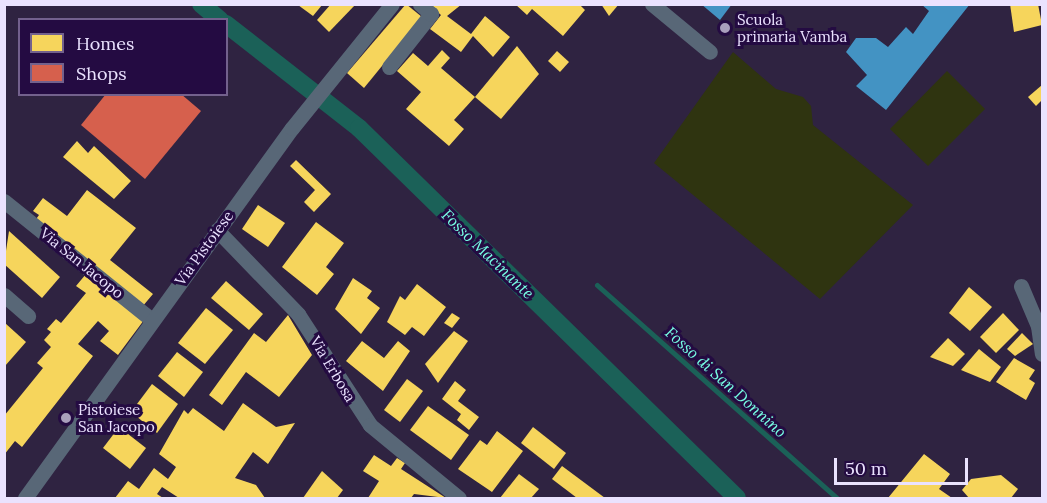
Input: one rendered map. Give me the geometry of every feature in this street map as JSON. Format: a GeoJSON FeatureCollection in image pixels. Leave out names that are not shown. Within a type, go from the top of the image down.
{"type":"FeatureCollection","features":[{"type":"Feature","properties":{"kind":"street","name":"Via Pistoiese"},"geometry":{"type":"LineString","coordinates":[[25,498],[292,128],[392,4]]}},
{"type":"Feature","properties":{"kind":"street"},"geometry":{"type":"LineString","coordinates":[[389,67],[431,14],[420,4]]}},
{"type":"Feature","properties":{"kind":"street"},"geometry":{"type":"LineString","coordinates":[[652,4],[710,52]]}},
{"type":"Feature","properties":{"kind":"street","name":"Via San Jacopo"},"geometry":{"type":"LineString","coordinates":[[7,207],[152,320]]}},
{"type":"Feature","properties":{"kind":"street","name":"Via Erbosa"},"geometry":{"type":"LineString","coordinates":[[217,230],[298,314],[370,425],[459,498]]}},
{"type":"Feature","properties":{"kind":"street"},"geometry":{"type":"LineString","coordinates":[[1021,286],[1038,326],[1042,354]]}},
{"type":"Feature","properties":{"kind":"street"},"geometry":{"type":"LineString","coordinates":[[4,295],[28,316]]}},
{"type":"Feature","properties":{"kind":"green space"},"geometry":{"type":"Polygon","coordinates":[[[733,52],[776,89],[803,97],[811,106],[813,125],[913,205],[820,299],[654,163],[733,52]]]}},
{"type":"Feature","properties":{"kind":"green space"},"geometry":{"type":"Polygon","coordinates":[[[947,71],[985,109],[928,166],[890,129],[947,71]]]}},
{"type":"Feature","properties":{"kind":"building: Homes"},"geometry":{"type":"Polygon","coordinates":[[[331,4],[356,4],[329,32],[317,20],[331,4]]]}},
{"type":"Feature","properties":{"kind":"building: Homes"},"geometry":{"type":"Polygon","coordinates":[[[406,4],[422,17],[364,88],[347,73],[406,4]]]}},
{"type":"Feature","properties":{"kind":"building: Homes"},"geometry":{"type":"Polygon","coordinates":[[[428,4],[462,4],[447,16],[471,34],[485,16],[510,37],[493,57],[473,36],[461,52],[430,29],[441,15],[428,4]]]}},
{"type":"Feature","properties":{"kind":"building: Homes"},"geometry":{"type":"Polygon","coordinates":[[[515,4],[579,4],[585,10],[563,36],[532,9],[527,15],[515,4]]]}},
{"type":"Feature","properties":{"kind":"building: Homes"},"geometry":{"type":"Polygon","coordinates":[[[601,4],[619,4],[609,16],[601,4]]]}},
{"type":"Feature","properties":{"kind":"building: Homes"},"geometry":{"type":"Polygon","coordinates":[[[1010,4],[1038,4],[1042,25],[1014,32],[1010,4]]]}},
{"type":"Feature","properties":{"kind":"building: Homes"},"geometry":{"type":"Polygon","coordinates":[[[298,5],[322,5],[313,16],[298,5]]]}},
{"type":"Feature","properties":{"kind":"building: Homes"},"geometry":{"type":"Polygon","coordinates":[[[517,46],[539,74],[501,119],[475,97],[517,46]]]}},
{"type":"Feature","properties":{"kind":"building: Homes"},"geometry":{"type":"Polygon","coordinates":[[[442,50],[450,58],[441,68],[475,97],[454,120],[464,129],[449,146],[406,109],[421,92],[397,71],[413,53],[428,66],[442,50]]]}},
{"type":"Feature","properties":{"kind":"building: Homes"},"geometry":{"type":"Polygon","coordinates":[[[557,51],[569,62],[560,72],[548,61],[557,51]]]}},
{"type":"Feature","properties":{"kind":"building: Homes"},"geometry":{"type":"Polygon","coordinates":[[[1042,85],[1042,100],[1036,106],[1028,97],[1042,85]]]}},
{"type":"Feature","properties":{"kind":"building: Homes"},"geometry":{"type":"Polygon","coordinates":[[[77,141],[88,153],[94,146],[131,181],[114,199],[63,157],[77,141]]]}},
{"type":"Feature","properties":{"kind":"building: Homes"},"geometry":{"type":"Polygon","coordinates":[[[296,160],[331,194],[314,212],[304,202],[315,190],[290,166],[296,160]]]}},
{"type":"Feature","properties":{"kind":"building: Homes"},"geometry":{"type":"Polygon","coordinates":[[[87,190],[136,228],[110,260],[153,294],[142,307],[34,222],[39,215],[33,211],[43,198],[67,216],[87,190]]]}},
{"type":"Feature","properties":{"kind":"building: Homes"},"geometry":{"type":"Polygon","coordinates":[[[258,205],[285,223],[268,247],[242,229],[258,205]]]}},
{"type":"Feature","properties":{"kind":"building: Homes"},"geometry":{"type":"Polygon","coordinates":[[[316,222],[344,243],[326,267],[334,274],[317,295],[282,267],[316,222]]]}},
{"type":"Feature","properties":{"kind":"building: Homes"},"geometry":{"type":"Polygon","coordinates":[[[9,231],[60,277],[42,298],[4,264],[9,231]]]}},
{"type":"Feature","properties":{"kind":"building: Homes"},"geometry":{"type":"Polygon","coordinates":[[[86,274],[144,320],[118,355],[100,341],[109,331],[98,321],[78,344],[93,356],[22,447],[15,441],[4,455],[4,416],[43,368],[37,363],[51,347],[44,340],[51,332],[47,329],[56,319],[61,323],[86,293],[76,286],[86,274]]]}},
{"type":"Feature","properties":{"kind":"building: Homes"},"geometry":{"type":"Polygon","coordinates":[[[353,278],[372,291],[367,298],[380,308],[361,334],[335,309],[353,278]]]}},
{"type":"Feature","properties":{"kind":"building: Homes"},"geometry":{"type":"Polygon","coordinates":[[[226,281],[263,314],[249,330],[211,298],[226,281]]]}},
{"type":"Feature","properties":{"kind":"building: Homes"},"geometry":{"type":"Polygon","coordinates":[[[417,284],[446,307],[424,336],[412,327],[405,335],[387,322],[400,296],[405,300],[417,284]]]}},
{"type":"Feature","properties":{"kind":"building: Homes"},"geometry":{"type":"Polygon","coordinates":[[[969,287],[992,307],[970,331],[949,313],[969,287]]]}},
{"type":"Feature","properties":{"kind":"building: Homes"},"geometry":{"type":"Polygon","coordinates":[[[206,308],[233,330],[205,364],[178,343],[206,308]]]}},
{"type":"Feature","properties":{"kind":"building: Homes"},"geometry":{"type":"Polygon","coordinates":[[[452,313],[460,318],[452,328],[444,323],[452,313]]]}},
{"type":"Feature","properties":{"kind":"building: Homes"},"geometry":{"type":"Polygon","coordinates":[[[1003,313],[1019,330],[996,353],[980,337],[1003,313]]]}},
{"type":"Feature","properties":{"kind":"building: Homes"},"geometry":{"type":"Polygon","coordinates":[[[288,315],[312,355],[279,397],[246,372],[222,405],[209,395],[254,333],[266,342],[288,315]]]}},
{"type":"Feature","properties":{"kind":"building: Homes"},"geometry":{"type":"Polygon","coordinates":[[[5,323],[26,342],[5,366],[5,323]]]}},
{"type":"Feature","properties":{"kind":"building: Homes"},"geometry":{"type":"Polygon","coordinates":[[[454,331],[468,341],[438,383],[425,364],[454,331]]]}},
{"type":"Feature","properties":{"kind":"building: Homes"},"geometry":{"type":"Polygon","coordinates":[[[1022,333],[1033,344],[1015,356],[1007,349],[1022,333]]]}},
{"type":"Feature","properties":{"kind":"building: Homes"},"geometry":{"type":"Polygon","coordinates":[[[948,338],[965,354],[953,366],[930,357],[948,338]]]}},
{"type":"Feature","properties":{"kind":"building: Homes"},"geometry":{"type":"Polygon","coordinates":[[[362,341],[384,358],[398,341],[410,351],[383,391],[346,361],[362,341]]]}},
{"type":"Feature","properties":{"kind":"building: Homes"},"geometry":{"type":"Polygon","coordinates":[[[979,349],[1001,367],[990,382],[961,370],[979,349]]]}},
{"type":"Feature","properties":{"kind":"building: Homes"},"geometry":{"type":"Polygon","coordinates":[[[177,352],[203,372],[184,397],[158,376],[177,352]]]}},
{"type":"Feature","properties":{"kind":"building: Homes"},"geometry":{"type":"Polygon","coordinates":[[[1014,358],[1035,370],[1029,379],[1035,383],[1026,400],[996,382],[1014,358]]]}},
{"type":"Feature","properties":{"kind":"building: Homes"},"geometry":{"type":"Polygon","coordinates":[[[407,379],[423,391],[400,422],[384,410],[407,379]]]}},
{"type":"Feature","properties":{"kind":"building: Homes"},"geometry":{"type":"Polygon","coordinates":[[[455,381],[466,390],[458,401],[479,417],[469,430],[457,420],[461,414],[442,399],[455,381]]]}},
{"type":"Feature","properties":{"kind":"building: Homes"},"geometry":{"type":"Polygon","coordinates":[[[152,384],[178,404],[157,433],[131,412],[152,384]]]}},
{"type":"Feature","properties":{"kind":"building: Homes"},"geometry":{"type":"Polygon","coordinates":[[[243,403],[276,427],[295,423],[268,464],[253,452],[235,478],[256,485],[265,498],[179,498],[162,487],[157,494],[163,498],[115,498],[128,481],[139,489],[154,468],[168,479],[176,467],[159,454],[184,410],[188,414],[193,408],[224,431],[243,403]]]}},
{"type":"Feature","properties":{"kind":"building: Homes"},"geometry":{"type":"Polygon","coordinates":[[[428,406],[469,435],[451,460],[410,430],[428,406]]]}},
{"type":"Feature","properties":{"kind":"building: Homes"},"geometry":{"type":"Polygon","coordinates":[[[119,427],[146,448],[130,469],[103,448],[119,427]]]}},
{"type":"Feature","properties":{"kind":"building: Homes"},"geometry":{"type":"Polygon","coordinates":[[[533,427],[566,453],[554,469],[521,443],[533,427]]]}},
{"type":"Feature","properties":{"kind":"building: Homes"},"geometry":{"type":"Polygon","coordinates":[[[497,431],[523,451],[492,492],[458,469],[480,440],[487,445],[497,431]]]}},
{"type":"Feature","properties":{"kind":"building: Homes"},"geometry":{"type":"Polygon","coordinates":[[[924,454],[950,474],[939,489],[952,498],[888,498],[924,454]]]}},
{"type":"Feature","properties":{"kind":"building: Homes"},"geometry":{"type":"Polygon","coordinates":[[[374,455],[391,466],[397,458],[405,463],[401,469],[446,498],[414,494],[411,498],[368,498],[379,481],[363,471],[374,455]]]}},
{"type":"Feature","properties":{"kind":"building: Homes"},"geometry":{"type":"Polygon","coordinates":[[[562,466],[605,498],[577,498],[552,479],[562,466]]]}},
{"type":"Feature","properties":{"kind":"building: Homes"},"geometry":{"type":"Polygon","coordinates":[[[322,471],[343,490],[337,498],[303,498],[322,471]]]}},
{"type":"Feature","properties":{"kind":"building: Homes"},"geometry":{"type":"Polygon","coordinates":[[[519,474],[539,489],[531,498],[500,498],[519,474]]]}},
{"type":"Feature","properties":{"kind":"building: Homes"},"geometry":{"type":"Polygon","coordinates":[[[1001,475],[1018,489],[1011,498],[969,498],[962,490],[971,479],[1001,475]]]}},
{"type":"Feature","properties":{"kind":"building: Shops"},"geometry":{"type":"Polygon","coordinates":[[[104,96],[183,96],[201,111],[145,179],[81,125],[104,96]]]}},
{"type":"Feature","properties":{"kind":"building: Schools"},"geometry":{"type":"Polygon","coordinates":[[[701,4],[732,4],[720,20],[701,4]]]}},
{"type":"Feature","properties":{"kind":"building: Schools"},"geometry":{"type":"Polygon","coordinates":[[[921,4],[970,4],[886,110],[856,86],[867,75],[846,52],[856,38],[876,38],[888,47],[906,27],[913,34],[929,11],[921,4]]]}},
{"type":"Feature","properties":{"kind":"waterway","name":"Fosso Macinante"},"geometry":{"type":"LineString","coordinates":[[201,4],[218,18]]}},
{"type":"Feature","properties":{"kind":"waterway","name":"Fosso Macinante"},"geometry":{"type":"LineString","coordinates":[[228,26],[359,128],[737,498]]}},
{"type":"Feature","properties":{"kind":"waterway","name":"Fosso di San Donnino"},"geometry":{"type":"LineString","coordinates":[[597,285],[837,498]]}},
{"type":"Feature","properties":{"kind":"place","name":"Scuola primaria Vamba"},"geometry":{"type":"Point","coordinates":[725,28]}},
{"type":"Feature","properties":{"kind":"place","name":"Pistoiese San Jacopo"},"geometry":{"type":"Point","coordinates":[66,418]}}]}
